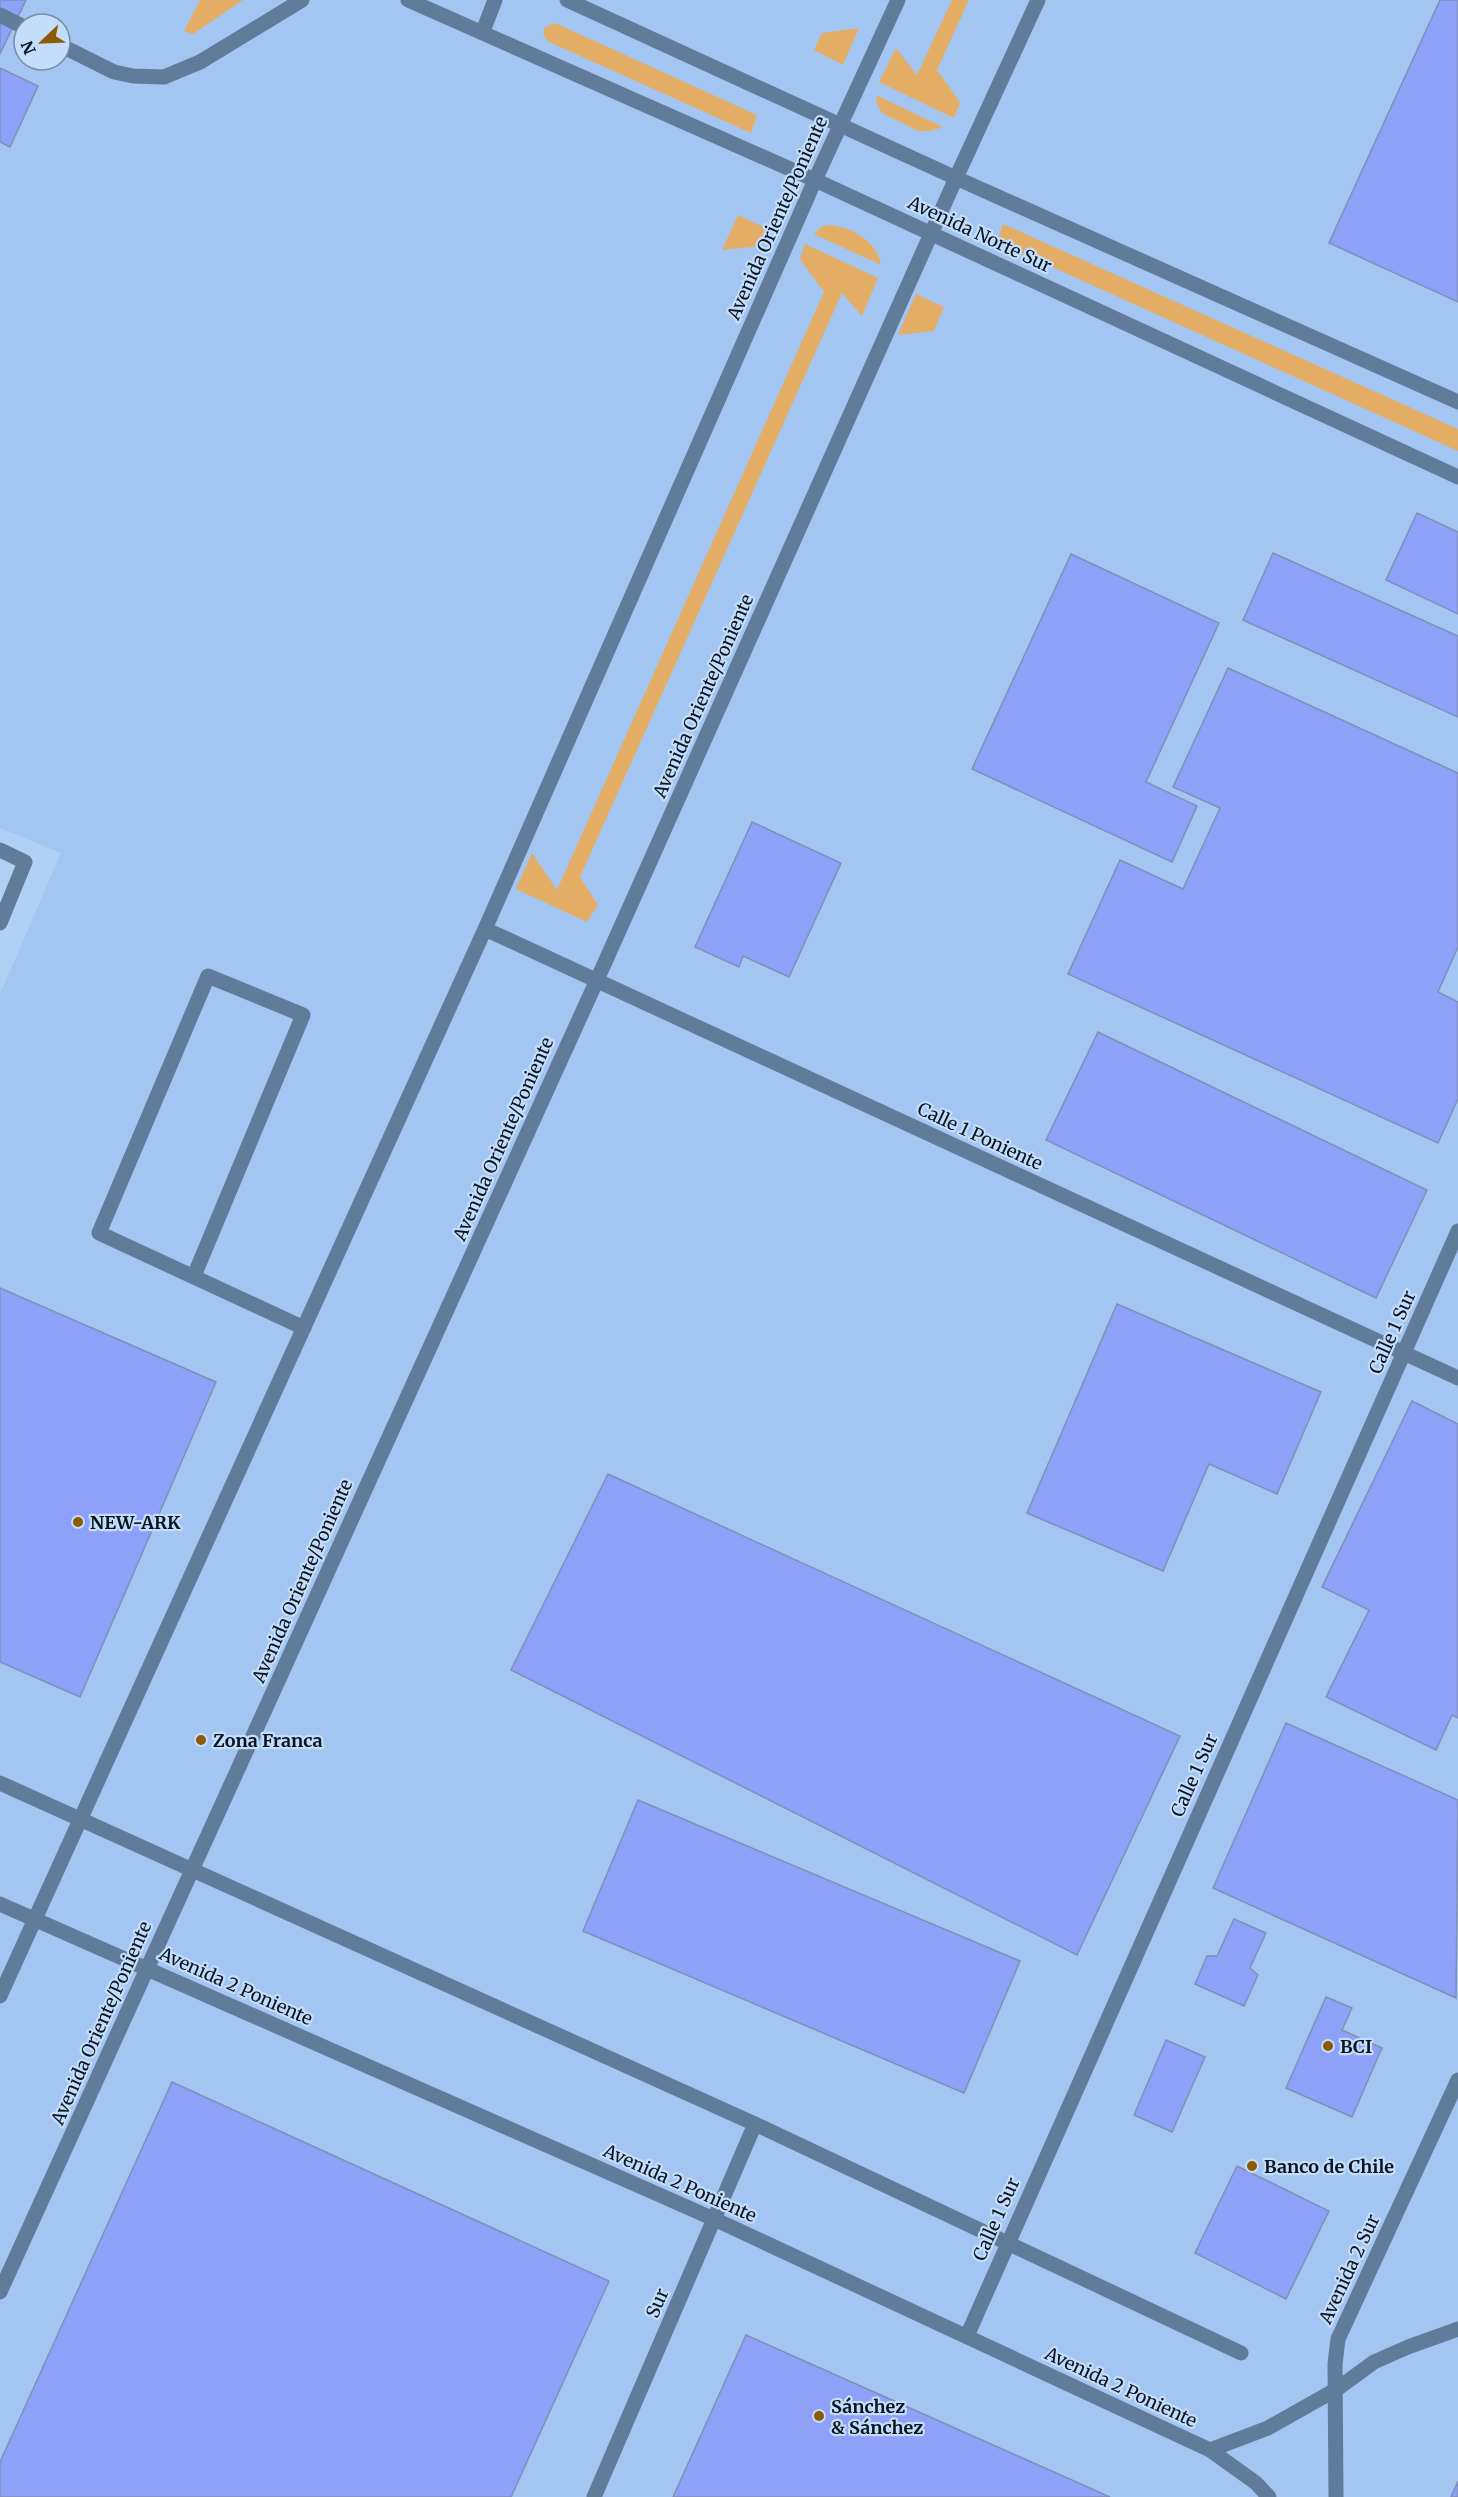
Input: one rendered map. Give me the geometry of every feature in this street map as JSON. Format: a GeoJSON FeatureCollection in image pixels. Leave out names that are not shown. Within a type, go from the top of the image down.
{"type":"FeatureCollection","features":[{"type":"Feature","properties":{"kind":"street"},"geometry":{"type":"LineString","coordinates":[[72,51],[114,72],[133,76],[164,77],[200,62],[302,0]]}},
{"type":"Feature","properties":{"kind":"street","name":"Avenida Norte Sur"},"geometry":{"type":"LineString","coordinates":[[408,0],[815,180],[1458,477]]}},
{"type":"Feature","properties":{"kind":"street"},"geometry":{"type":"LineString","coordinates":[[483,32],[495,0]]}},
{"type":"Feature","properties":{"kind":"street"},"geometry":{"type":"LineString","coordinates":[[567,0],[956,178],[1458,402]]}},
{"type":"Feature","properties":{"kind":"street","name":"Avenida Oriente/Poniente"},"geometry":{"type":"LineString","coordinates":[[0,1996],[486,929],[840,123],[898,0]]}},
{"type":"Feature","properties":{"kind":"street","name":"Avenida Oriente/Poniente"},"geometry":{"type":"LineString","coordinates":[[0,2292],[597,980],[1038,0]]}},
{"type":"Feature","properties":{"kind":"street"},"geometry":{"type":"LineString","coordinates":[[0,850],[26,862],[0,922]]}},
{"type":"Feature","properties":{"kind":"street","name":"Calle 1 Poniente"},"geometry":{"type":"LineString","coordinates":[[486,929],[1458,1378]]}},
{"type":"Feature","properties":{"kind":"street"},"geometry":{"type":"LineString","coordinates":[[194,1276],[303,1015],[208,976],[99,1233],[304,1328]]}},
{"type":"Feature","properties":{"kind":"street","name":"Calle 1 Sur"},"geometry":{"type":"LineString","coordinates":[[967,2336],[1458,1231]]}},
{"type":"Feature","properties":{"kind":"street"},"geometry":{"type":"LineString","coordinates":[[0,1783],[755,2124],[1241,2354]]}},
{"type":"Feature","properties":{"kind":"street","name":"Avenida 2 Poniente"},"geometry":{"type":"LineString","coordinates":[[0,1904],[714,2219],[1210,2450],[1268,2428],[1337,2389]]}},
{"type":"Feature","properties":{"kind":"street","name":"Avenida 2 Sur"},"geometry":{"type":"LineString","coordinates":[[1336,2497],[1337,2389],[1335,2364],[1338,2339],[1458,2080]]}},
{"type":"Feature","properties":{"kind":"street","name":"Sur"},"geometry":{"type":"LineString","coordinates":[[594,2497],[755,2124]]}},
{"type":"Feature","properties":{"kind":"street"},"geometry":{"type":"LineString","coordinates":[[1337,2389],[1374,2362],[1458,2329]]}},
{"type":"Feature","properties":{"kind":"street"},"geometry":{"type":"LineString","coordinates":[[1210,2450],[1256,2483],[1269,2497]]}},
{"type":"Feature","properties":{"kind":"shaded area","name":"Zona Franca"},"geometry":{"type":"Polygon","coordinates":[[[0,0],[1458,0],[1458,2497],[0,2497],[0,994],[61,853],[0,828],[0,0]]]}},
{"type":"Feature","properties":{"kind":"shaded area"},"geometry":{"type":"Polygon","coordinates":[[[200,0],[243,0],[193,34],[184,31],[200,0]]]}},
{"type":"Feature","properties":{"kind":"shaded area"},"geometry":{"type":"Polygon","coordinates":[[[952,0],[969,0],[937,70],[960,102],[954,118],[879,82],[896,48],[917,75],[952,0]]]}},
{"type":"Feature","properties":{"kind":"shaded area"},"geometry":{"type":"Polygon","coordinates":[[[555,23],[757,115],[751,133],[547,41],[543,33],[545,27],[555,23]]]}},
{"type":"Feature","properties":{"kind":"shaded area"},"geometry":{"type":"Polygon","coordinates":[[[859,28],[843,65],[814,50],[822,33],[859,28]]]}},
{"type":"Feature","properties":{"kind":"shaded area"},"geometry":{"type":"Polygon","coordinates":[[[876,95],[943,127],[931,131],[918,131],[882,113],[877,104],[876,95]]]}},
{"type":"Feature","properties":{"kind":"shaded area"},"geometry":{"type":"Polygon","coordinates":[[[738,215],[770,230],[761,246],[722,250],[738,215]]]}},
{"type":"Feature","properties":{"kind":"shaded area"},"geometry":{"type":"Polygon","coordinates":[[[1003,224],[1458,429],[1458,451],[997,242],[1003,224]]]}},
{"type":"Feature","properties":{"kind":"shaded area"},"geometry":{"type":"Polygon","coordinates":[[[829,225],[846,228],[869,242],[875,249],[881,265],[814,234],[821,227],[829,225]]]}},
{"type":"Feature","properties":{"kind":"shaded area"},"geometry":{"type":"Polygon","coordinates":[[[805,244],[878,278],[862,316],[842,293],[580,877],[598,905],[587,922],[516,889],[532,853],[557,890],[824,292],[800,259],[805,244]]]}},
{"type":"Feature","properties":{"kind":"shaded area"},"geometry":{"type":"Polygon","coordinates":[[[916,294],[944,307],[934,331],[898,335],[916,294]]]}},
{"type":"Feature","properties":{"kind":"building"},"geometry":{"type":"Polygon","coordinates":[[[0,0],[26,0],[20,12],[12,12],[12,29],[0,54],[0,0]]]}},
{"type":"Feature","properties":{"kind":"building"},"geometry":{"type":"Polygon","coordinates":[[[1440,0],[1458,0],[1458,302],[1329,243],[1440,0]]]}},
{"type":"Feature","properties":{"kind":"building"},"geometry":{"type":"Polygon","coordinates":[[[0,68],[38,86],[10,147],[0,142],[0,68]]]}},
{"type":"Feature","properties":{"kind":"building"},"geometry":{"type":"Polygon","coordinates":[[[1417,513],[1458,532],[1458,614],[1386,580],[1417,513]]]}},
{"type":"Feature","properties":{"kind":"building"},"geometry":{"type":"Polygon","coordinates":[[[1273,553],[1458,636],[1458,717],[1243,620],[1273,553]]]}},
{"type":"Feature","properties":{"kind":"building"},"geometry":{"type":"Polygon","coordinates":[[[1071,554],[1219,623],[1146,782],[1197,806],[1172,862],[972,769],[1071,554]]]}},
{"type":"Feature","properties":{"kind":"building"},"geometry":{"type":"Polygon","coordinates":[[[1228,668],[1458,773],[1458,947],[1438,992],[1458,1002],[1458,1099],[1438,1143],[1068,974],[1120,860],[1183,889],[1220,808],[1173,787],[1228,668]]]}},
{"type":"Feature","properties":{"kind":"building"},"geometry":{"type":"Polygon","coordinates":[[[752,822],[841,863],[789,977],[743,956],[739,967],[695,947],[752,822]]]}},
{"type":"Feature","properties":{"kind":"building"},"geometry":{"type":"Polygon","coordinates":[[[1098,1032],[1427,1190],[1376,1298],[1046,1140],[1098,1032]]]}},
{"type":"Feature","properties":{"kind":"building","name":"NEW-ARK"},"geometry":{"type":"Polygon","coordinates":[[[0,1288],[216,1382],[80,1697],[0,1662],[0,1288]]]}},
{"type":"Feature","properties":{"kind":"building"},"geometry":{"type":"Polygon","coordinates":[[[1117,1304],[1321,1392],[1277,1494],[1209,1464],[1163,1571],[1027,1513],[1117,1304]]]}},
{"type":"Feature","properties":{"kind":"building"},"geometry":{"type":"Polygon","coordinates":[[[1412,1401],[1458,1424],[1458,1718],[1452,1715],[1436,1750],[1326,1697],[1369,1610],[1322,1587],[1412,1401]]]}},
{"type":"Feature","properties":{"kind":"building"},"geometry":{"type":"Polygon","coordinates":[[[608,1474],[1180,1736],[1077,1955],[511,1670],[608,1474]]]}},
{"type":"Feature","properties":{"kind":"building"},"geometry":{"type":"Polygon","coordinates":[[[1286,1723],[1458,1800],[1456,1998],[1213,1888],[1286,1723]]]}},
{"type":"Feature","properties":{"kind":"building"},"geometry":{"type":"Polygon","coordinates":[[[638,1800],[1020,1961],[964,2093],[583,1931],[638,1800]]]}},
{"type":"Feature","properties":{"kind":"building"},"geometry":{"type":"Polygon","coordinates":[[[1234,1919],[1266,1933],[1250,1968],[1258,1975],[1244,2006],[1195,1984],[1207,1956],[1217,1956],[1234,1919]]]}},
{"type":"Feature","properties":{"kind":"building"},"geometry":{"type":"Polygon","coordinates":[[[1326,1997],[1352,2008],[1342,2030],[1382,2048],[1352,2117],[1286,2088],[1326,1997]]]}},
{"type":"Feature","properties":{"kind":"building"},"geometry":{"type":"Polygon","coordinates":[[[1166,2040],[1205,2057],[1172,2132],[1134,2115],[1166,2040]]]}},
{"type":"Feature","properties":{"kind":"building"},"geometry":{"type":"Polygon","coordinates":[[[172,2082],[609,2281],[511,2497],[0,2497],[0,2462],[172,2082]]]}},
{"type":"Feature","properties":{"kind":"building"},"geometry":{"type":"Polygon","coordinates":[[[1237,2166],[1329,2211],[1286,2299],[1195,2253],[1237,2166]]]}},
{"type":"Feature","properties":{"kind":"building","name":"Sánchez & Sánchez"},"geometry":{"type":"Polygon","coordinates":[[[746,2335],[1110,2497],[673,2497],[746,2335]]]}},
{"type":"Feature","properties":{"kind":"building"},"geometry":{"type":"Polygon","coordinates":[[[1458,2481],[1458,2497],[1451,2497],[1458,2481]]]}},
{"type":"Feature","properties":{"kind":"place","name":"NEW-ARK"},"geometry":{"type":"Point","coordinates":[78,1522]}},
{"type":"Feature","properties":{"kind":"place","name":"Zona Franca"},"geometry":{"type":"Point","coordinates":[201,1740]}},
{"type":"Feature","properties":{"kind":"place","name":"BCI"},"geometry":{"type":"Point","coordinates":[1328,2046]}},
{"type":"Feature","properties":{"kind":"place","name":"Banco de Chile"},"geometry":{"type":"Point","coordinates":[1252,2166]}},
{"type":"Feature","properties":{"kind":"place","name":"Sánchez & Sánchez"},"geometry":{"type":"Point","coordinates":[819,2416]}}]}
